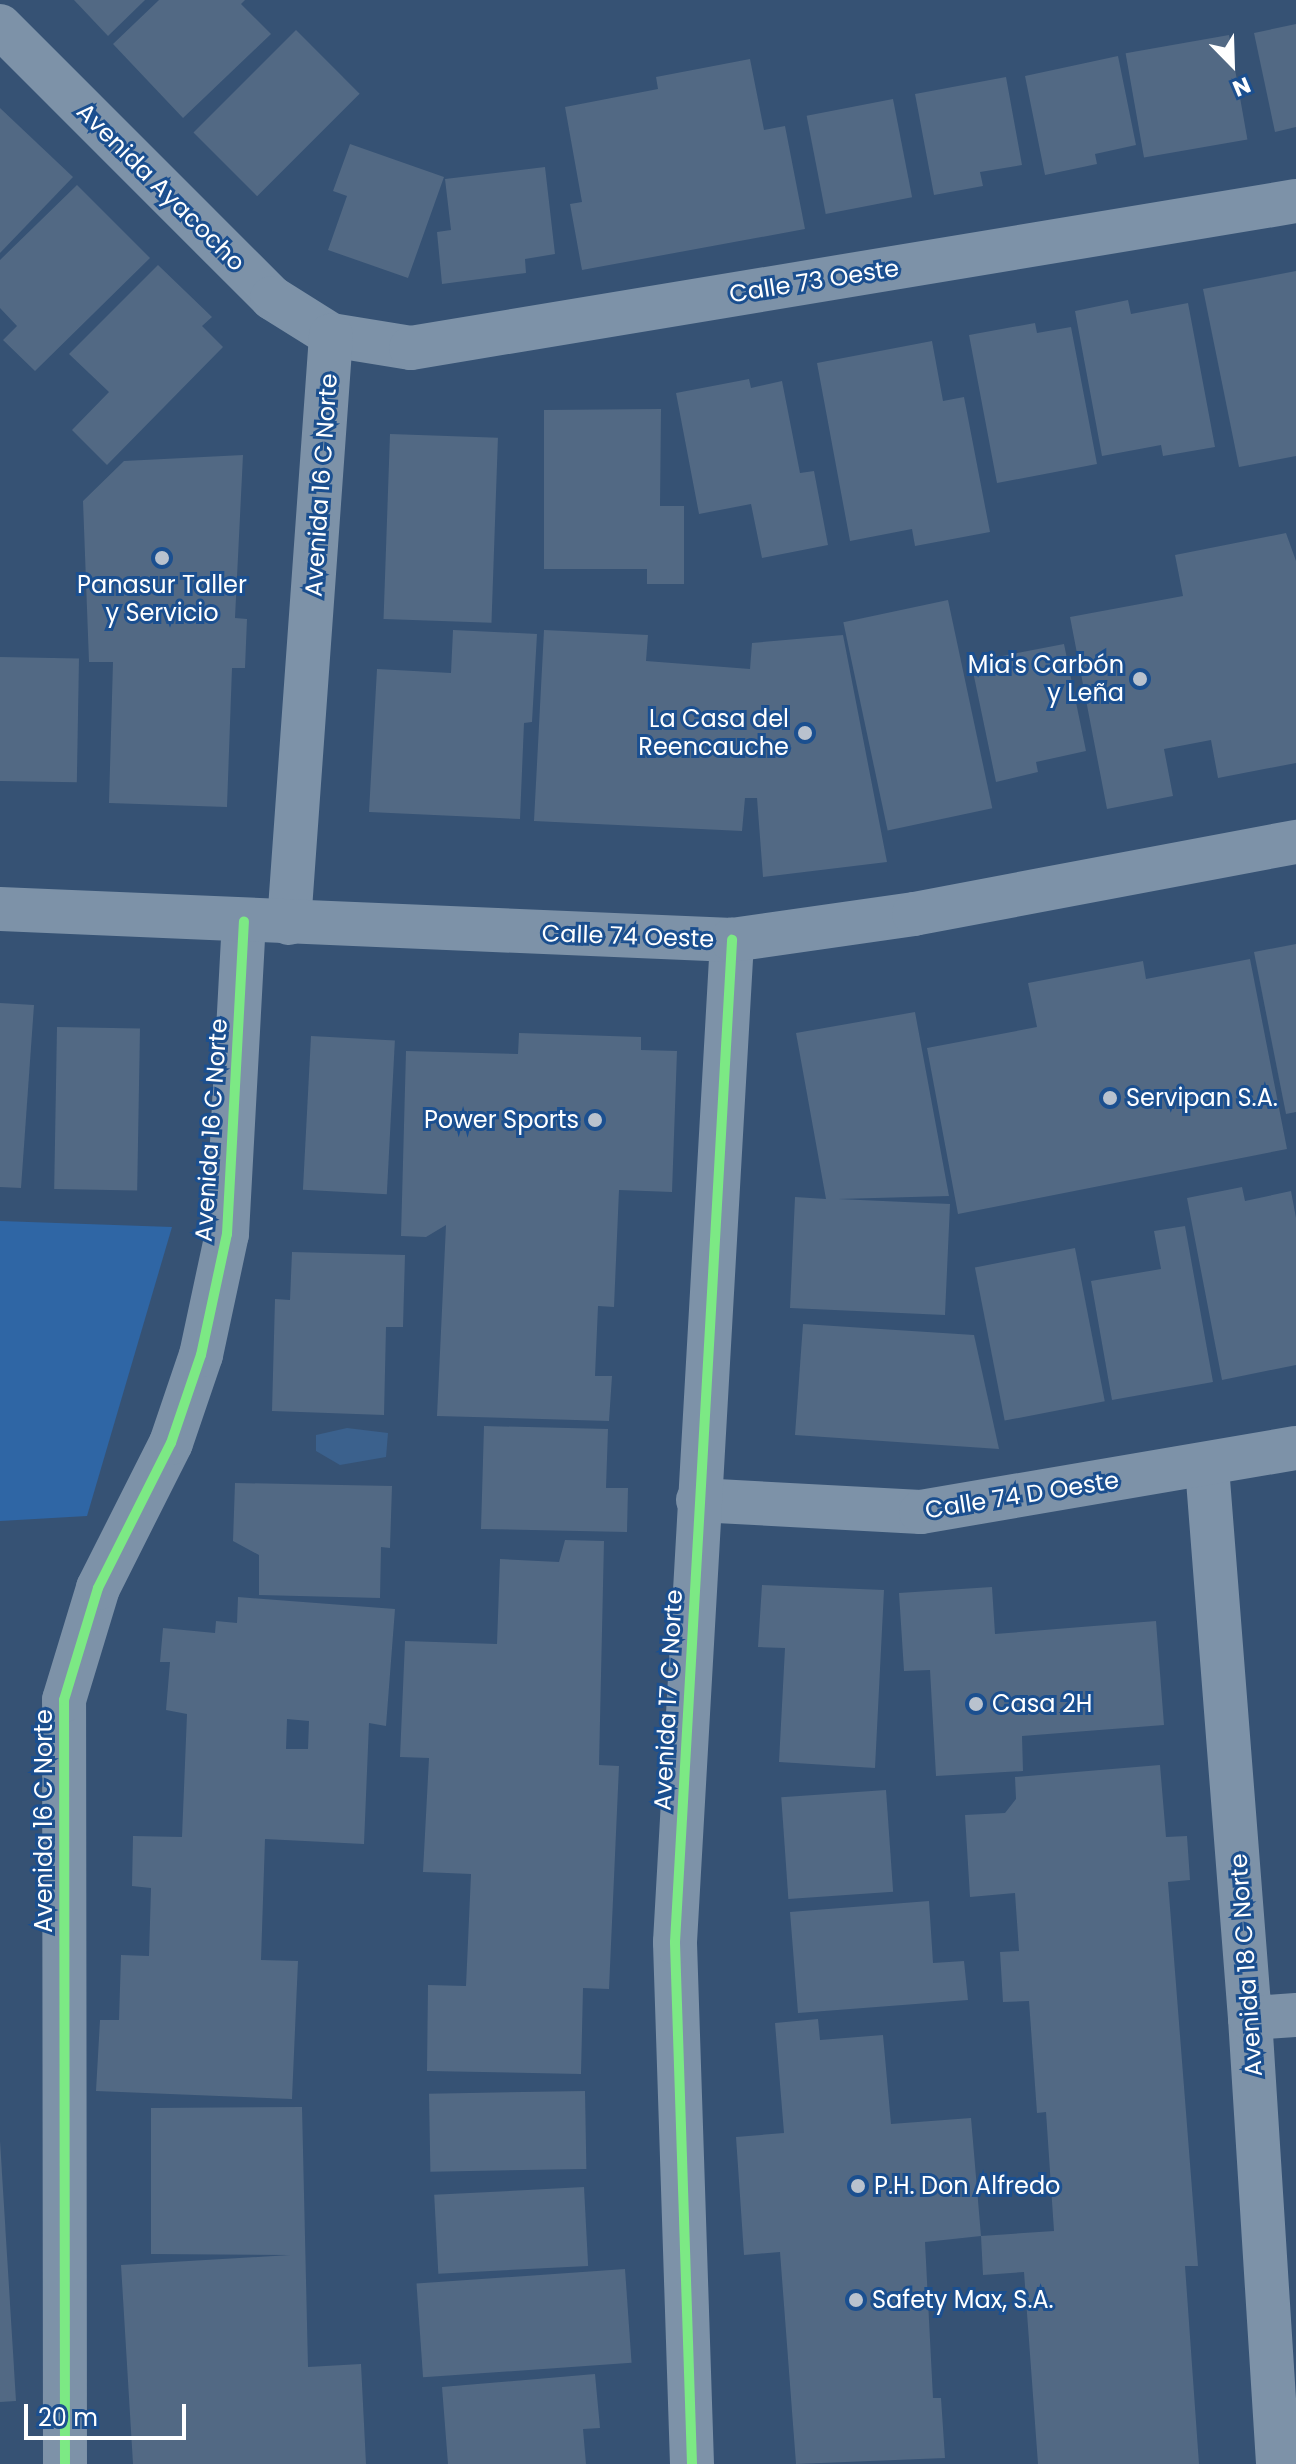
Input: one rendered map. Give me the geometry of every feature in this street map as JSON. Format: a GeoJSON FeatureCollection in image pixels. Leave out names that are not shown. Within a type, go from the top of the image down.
{"type":"FeatureCollection","features":[{"type":"Feature","properties":{"kind":"street","name":"Avenida Ayacocho"},"geometry":{"type":"LineString","coordinates":[[0,26],[272,298],[331,335]]}},
{"type":"Feature","properties":{"kind":"street","name":"Calle 73 Oeste"},"geometry":{"type":"LineString","coordinates":[[331,335],[411,348],[1296,201]]}},
{"type":"Feature","properties":{"kind":"street","name":"Avenida 16 C Norte"},"geometry":{"type":"LineString","coordinates":[[289,923],[331,335]]}},
{"type":"Feature","properties":{"kind":"street","name":"Calle 74 Oeste"},"geometry":{"type":"LineString","coordinates":[[0,909],[732,940],[914,914],[1296,842]]}},
{"type":"Feature","properties":{"kind":"street","name":"Avenida 16 C Norte"},"geometry":{"type":"LineString","coordinates":[[65,2464],[64,1700],[98,1588],[171,1443],[201,1355],[227,1234],[244,921]]}},
{"type":"Feature","properties":{"kind":"street","name":"Avenida 17 C Norte"},"geometry":{"type":"LineString","coordinates":[[692,2464],[675,1942],[732,940]]}},
{"type":"Feature","properties":{"kind":"street","name":"Calle 74 D Oeste"},"geometry":{"type":"LineString","coordinates":[[698,1500],[921,1512],[1207,1467],[1296,1448]]}},
{"type":"Feature","properties":{"kind":"street","name":"Avenida 18 C Norte"},"geometry":{"type":"LineString","coordinates":[[1207,1467],[1250,2018],[1278,2464]]}},
{"type":"Feature","properties":{"kind":"street"},"geometry":{"type":"LineString","coordinates":[[1250,2018],[1296,2015]]}},
{"type":"Feature","properties":{"kind":"shaded area"},"geometry":{"type":"Polygon","coordinates":[[[0,1221],[172,1227],[87,1516],[0,1521],[0,1221]]]}},
{"type":"Feature","properties":{"kind":"shaded area"},"geometry":{"type":"Polygon","coordinates":[[[347,1428],[388,1433],[386,1457],[340,1465],[316,1451],[316,1435],[347,1428]]]}},
{"type":"Feature","properties":{"kind":"building"},"geometry":{"type":"Polygon","coordinates":[[[74,0],[145,0],[108,36],[74,0]]]}},
{"type":"Feature","properties":{"kind":"building"},"geometry":{"type":"Polygon","coordinates":[[[159,0],[245,0],[241,4],[271,34],[183,118],[113,44],[159,0]]]}},
{"type":"Feature","properties":{"kind":"building"},"geometry":{"type":"Polygon","coordinates":[[[1296,24],[1296,127],[1275,132],[1254,33],[1296,24]]]}},
{"type":"Feature","properties":{"kind":"building"},"geometry":{"type":"Polygon","coordinates":[[[296,30],[360,94],[257,196],[193,133],[296,30]]]}},
{"type":"Feature","properties":{"kind":"building"},"geometry":{"type":"Polygon","coordinates":[[[1229,35],[1247,139],[1144,158],[1126,53],[1229,35]]]}},
{"type":"Feature","properties":{"kind":"building"},"geometry":{"type":"Polygon","coordinates":[[[1118,56],[1136,145],[1095,154],[1097,164],[1045,175],[1025,76],[1118,56]]]}},
{"type":"Feature","properties":{"kind":"building"},"geometry":{"type":"Polygon","coordinates":[[[750,59],[764,130],[785,126],[805,229],[582,270],[570,204],[582,202],[565,107],[658,89],[656,77],[750,59]]]}},
{"type":"Feature","properties":{"kind":"building"},"geometry":{"type":"Polygon","coordinates":[[[1006,77],[1022,165],[980,172],[983,186],[934,195],[915,94],[1006,77]]]}},
{"type":"Feature","properties":{"kind":"building"},"geometry":{"type":"Polygon","coordinates":[[[893,99],[912,197],[826,214],[807,116],[893,99]]]}},
{"type":"Feature","properties":{"kind":"building"},"geometry":{"type":"Polygon","coordinates":[[[0,108],[73,177],[0,253],[0,108]]]}},
{"type":"Feature","properties":{"kind":"building"},"geometry":{"type":"Polygon","coordinates":[[[350,144],[444,177],[408,278],[328,250],[347,196],[333,191],[350,144]]]}},
{"type":"Feature","properties":{"kind":"building"},"geometry":{"type":"Polygon","coordinates":[[[545,167],[555,254],[525,259],[526,273],[442,284],[437,232],[451,230],[445,179],[545,167]]]}},
{"type":"Feature","properties":{"kind":"building"},"geometry":{"type":"Polygon","coordinates":[[[77,185],[150,258],[35,371],[3,340],[17,326],[0,308],[0,260],[77,185]]]}},
{"type":"Feature","properties":{"kind":"building"},"geometry":{"type":"Polygon","coordinates":[[[158,265],[212,317],[202,326],[223,347],[107,465],[72,430],[109,392],[69,354],[158,265]]]}},
{"type":"Feature","properties":{"kind":"building"},"geometry":{"type":"Polygon","coordinates":[[[1296,271],[1296,456],[1239,467],[1203,289],[1296,271]]]}},
{"type":"Feature","properties":{"kind":"building"},"geometry":{"type":"Polygon","coordinates":[[[1128,300],[1131,314],[1188,303],[1215,447],[1163,456],[1161,445],[1102,456],[1075,311],[1128,300]]]}},
{"type":"Feature","properties":{"kind":"building"},"geometry":{"type":"Polygon","coordinates":[[[1035,323],[1037,333],[1071,327],[1097,464],[997,483],[969,335],[1035,323]]]}},
{"type":"Feature","properties":{"kind":"building"},"geometry":{"type":"Polygon","coordinates":[[[932,341],[943,401],[964,397],[990,532],[915,546],[912,529],[850,541],[817,363],[932,341]]]}},
{"type":"Feature","properties":{"kind":"building"},"geometry":{"type":"Polygon","coordinates":[[[749,379],[751,388],[782,381],[800,473],[814,471],[828,545],[762,558],[751,504],[699,514],[676,393],[749,379]]]}},
{"type":"Feature","properties":{"kind":"building"},"geometry":{"type":"Polygon","coordinates":[[[661,409],[660,506],[684,506],[684,584],[647,584],[647,569],[544,569],[544,410],[661,409]]]}},
{"type":"Feature","properties":{"kind":"building"},"geometry":{"type":"Polygon","coordinates":[[[390,434],[498,438],[491,623],[384,619],[390,434]]]}},
{"type":"Feature","properties":{"kind":"building"},"geometry":{"type":"Polygon","coordinates":[[[243,455],[235,618],[247,619],[245,668],[232,668],[227,807],[109,803],[113,662],[89,662],[83,501],[124,461],[243,455]]]}},
{"type":"Feature","properties":{"kind":"building"},"geometry":{"type":"Polygon","coordinates":[[[1286,533],[1296,561],[1296,763],[1218,778],[1211,740],[1164,749],[1173,796],[1107,809],[1070,617],[1183,596],[1175,555],[1286,533]]]}},
{"type":"Feature","properties":{"kind":"building"},"geometry":{"type":"Polygon","coordinates":[[[948,600],[992,808],[888,831],[843,622],[948,600]]]}},
{"type":"Feature","properties":{"kind":"building"},"geometry":{"type":"Polygon","coordinates":[[[453,630],[537,634],[532,722],[524,723],[520,819],[369,812],[377,669],[451,673],[453,630]]]}},
{"type":"Feature","properties":{"kind":"building"},"geometry":{"type":"Polygon","coordinates":[[[544,630],[648,635],[646,661],[750,669],[752,643],[843,635],[887,862],[763,877],[757,798],[745,798],[742,831],[534,821],[544,630]]]}},
{"type":"Feature","properties":{"kind":"building"},"geometry":{"type":"Polygon","coordinates":[[[1064,644],[1086,751],[1036,762],[1038,772],[996,782],[971,662],[1064,644]]]}},
{"type":"Feature","properties":{"kind":"building"},"geometry":{"type":"Polygon","coordinates":[[[0,657],[79,658],[77,782],[0,781],[0,657]]]}},
{"type":"Feature","properties":{"kind":"building"},"geometry":{"type":"Polygon","coordinates":[[[1296,944],[1296,1112],[1286,1114],[1254,952],[1296,944]]]}},
{"type":"Feature","properties":{"kind":"building"},"geometry":{"type":"Polygon","coordinates":[[[1250,959],[1287,1149],[958,1214],[927,1048],[1037,1027],[1028,983],[1143,961],[1146,979],[1250,959]]]}},
{"type":"Feature","properties":{"kind":"building"},"geometry":{"type":"Polygon","coordinates":[[[0,1003],[34,1005],[21,1188],[0,1187],[0,1003]]]}},
{"type":"Feature","properties":{"kind":"building"},"geometry":{"type":"Polygon","coordinates":[[[915,1012],[949,1196],[838,1199],[950,1204],[945,1315],[790,1308],[795,1197],[826,1199],[796,1033],[915,1012]]]}},
{"type":"Feature","properties":{"kind":"building"},"geometry":{"type":"Polygon","coordinates":[[[57,1027],[140,1028],[137,1190],[54,1189],[57,1027]]]}},
{"type":"Feature","properties":{"kind":"building"},"geometry":{"type":"Polygon","coordinates":[[[519,1033],[641,1037],[641,1050],[677,1051],[672,1192],[619,1190],[614,1307],[598,1306],[595,1376],[612,1376],[609,1421],[437,1416],[446,1225],[426,1237],[401,1236],[406,1051],[518,1054],[519,1033]]]}},
{"type":"Feature","properties":{"kind":"building"},"geometry":{"type":"Polygon","coordinates":[[[311,1036],[395,1040],[387,1194],[303,1190],[311,1036]]]}},
{"type":"Feature","properties":{"kind":"building"},"geometry":{"type":"Polygon","coordinates":[[[1242,1187],[1245,1201],[1291,1191],[1296,1218],[1296,1365],[1222,1380],[1187,1198],[1242,1187]]]}},
{"type":"Feature","properties":{"kind":"building"},"geometry":{"type":"Polygon","coordinates":[[[1185,1226],[1213,1382],[1112,1400],[1091,1281],[1161,1269],[1154,1231],[1185,1226]]]}},
{"type":"Feature","properties":{"kind":"building"},"geometry":{"type":"Polygon","coordinates":[[[1075,1248],[1105,1401],[1005,1421],[975,1267],[1075,1248]]]}},
{"type":"Feature","properties":{"kind":"building"},"geometry":{"type":"Polygon","coordinates":[[[292,1252],[405,1255],[403,1327],[386,1327],[384,1415],[272,1411],[275,1299],[290,1300],[292,1252]]]}},
{"type":"Feature","properties":{"kind":"building"},"geometry":{"type":"Polygon","coordinates":[[[803,1324],[974,1335],[999,1449],[795,1435],[803,1324]]]}},
{"type":"Feature","properties":{"kind":"building"},"geometry":{"type":"Polygon","coordinates":[[[484,1426],[608,1429],[606,1488],[628,1488],[627,1532],[481,1529],[484,1426]]]}},
{"type":"Feature","properties":{"kind":"building"},"geometry":{"type":"Polygon","coordinates":[[[235,1483],[392,1486],[390,1548],[381,1547],[380,1598],[259,1595],[259,1555],[233,1541],[235,1483]]]}},
{"type":"Feature","properties":{"kind":"building"},"geometry":{"type":"Polygon","coordinates":[[[565,1540],[604,1541],[599,1765],[619,1766],[609,1989],[583,1988],[581,2074],[427,2071],[428,1985],[466,1986],[471,1874],[423,1872],[429,1758],[400,1757],[405,1641],[497,1644],[500,1559],[559,1562],[565,1540]]]}},
{"type":"Feature","properties":{"kind":"building"},"geometry":{"type":"Polygon","coordinates":[[[762,1585],[884,1590],[875,1768],[779,1762],[785,1648],[758,1647],[762,1585]]]}},
{"type":"Feature","properties":{"kind":"building"},"geometry":{"type":"Polygon","coordinates":[[[992,1587],[995,1634],[1156,1621],[1164,1725],[1022,1736],[1023,1771],[936,1776],[930,1670],[904,1671],[899,1593],[992,1587]]]}},
{"type":"Feature","properties":{"kind":"building"},"geometry":{"type":"Polygon","coordinates":[[[238,1597],[395,1609],[386,1726],[369,1723],[364,1844],[265,1839],[261,1960],[298,1961],[292,2099],[96,2091],[100,2020],[119,2020],[121,1955],[149,1956],[151,1888],[132,1886],[133,1836],[182,1837],[187,1714],[166,1710],[170,1662],[160,1662],[163,1628],[215,1633],[216,1621],[237,1623],[238,1597]],[[287,1719],[286,1749],[308,1749],[309,1721],[287,1719]]]}},
{"type":"Feature","properties":{"kind":"building"},"geometry":{"type":"Polygon","coordinates":[[[1160,1765],[1166,1837],[1187,1836],[1190,1880],[1168,1882],[1198,2266],[1185,2266],[1199,2464],[1038,2464],[1024,2272],[983,2275],[981,2236],[1054,2231],[1046,2112],[1037,2113],[1029,2001],[1003,2002],[1000,1952],[1019,1951],[1015,1893],[970,1897],[965,1815],[1005,1813],[1016,1799],[1015,1777],[1160,1765]]]}},
{"type":"Feature","properties":{"kind":"building"},"geometry":{"type":"Polygon","coordinates":[[[886,1790],[893,1892],[788,1899],[781,1797],[886,1790]]]}},
{"type":"Feature","properties":{"kind":"building"},"geometry":{"type":"Polygon","coordinates":[[[929,1901],[933,1963],[964,1961],[968,2000],[798,2013],[790,1912],[929,1901]]]}},
{"type":"Feature","properties":{"kind":"building"},"geometry":{"type":"Polygon","coordinates":[[[818,2019],[820,2040],[883,2035],[891,2124],[971,2118],[981,2236],[925,2242],[933,2398],[941,2398],[945,2458],[796,2464],[780,2252],[744,2255],[736,2137],[784,2133],[775,2023],[818,2019]]]}},
{"type":"Feature","properties":{"kind":"building"},"geometry":{"type":"Polygon","coordinates":[[[585,2091],[586,2169],[430,2172],[429,2094],[585,2091]]]}},
{"type":"Feature","properties":{"kind":"building"},"geometry":{"type":"Polygon","coordinates":[[[302,2107],[308,2367],[361,2364],[366,2464],[133,2464],[121,2265],[290,2255],[151,2254],[151,2108],[302,2107]]]}},
{"type":"Feature","properties":{"kind":"building"},"geometry":{"type":"Polygon","coordinates":[[[0,2141],[16,2401],[0,2402],[0,2141]]]}},
{"type":"Feature","properties":{"kind":"building"},"geometry":{"type":"Polygon","coordinates":[[[584,2187],[588,2266],[438,2274],[434,2195],[584,2187]]]}},
{"type":"Feature","properties":{"kind":"building"},"geometry":{"type":"Polygon","coordinates":[[[625,2269],[632,2363],[423,2377],[417,2284],[625,2269]]]}},
{"type":"Feature","properties":{"kind":"building"},"geometry":{"type":"Polygon","coordinates":[[[595,2374],[600,2428],[583,2429],[586,2464],[448,2464],[442,2387],[595,2374]]]}},
{"type":"Feature","properties":{"kind":"cycle path"},"geometry":{"type":"LineString","coordinates":[[65,2464],[64,1700],[98,1588],[171,1443],[201,1355],[227,1234],[244,921]]}},
{"type":"Feature","properties":{"kind":"cycle path"},"geometry":{"type":"LineString","coordinates":[[692,2464],[675,1942],[732,940]]}},
{"type":"Feature","properties":{"kind":"place","name":"Panasur Taller y Servicio"},"geometry":{"type":"Point","coordinates":[162,558]}},
{"type":"Feature","properties":{"kind":"place","name":"Mia's Carbón y Leña"},"geometry":{"type":"Point","coordinates":[1140,679]}},
{"type":"Feature","properties":{"kind":"place","name":"La Casa del Reencauche"},"geometry":{"type":"Point","coordinates":[805,733]}},
{"type":"Feature","properties":{"kind":"place","name":"Servipan S.A."},"geometry":{"type":"Point","coordinates":[1110,1098]}},
{"type":"Feature","properties":{"kind":"place","name":"Power Sports"},"geometry":{"type":"Point","coordinates":[595,1120]}},
{"type":"Feature","properties":{"kind":"place","name":"Casa 2H"},"geometry":{"type":"Point","coordinates":[976,1704]}},
{"type":"Feature","properties":{"kind":"place","name":"P.H. Don Alfredo"},"geometry":{"type":"Point","coordinates":[858,2186]}},
{"type":"Feature","properties":{"kind":"place","name":"Safety Max, S.A."},"geometry":{"type":"Point","coordinates":[856,2300]}}]}
